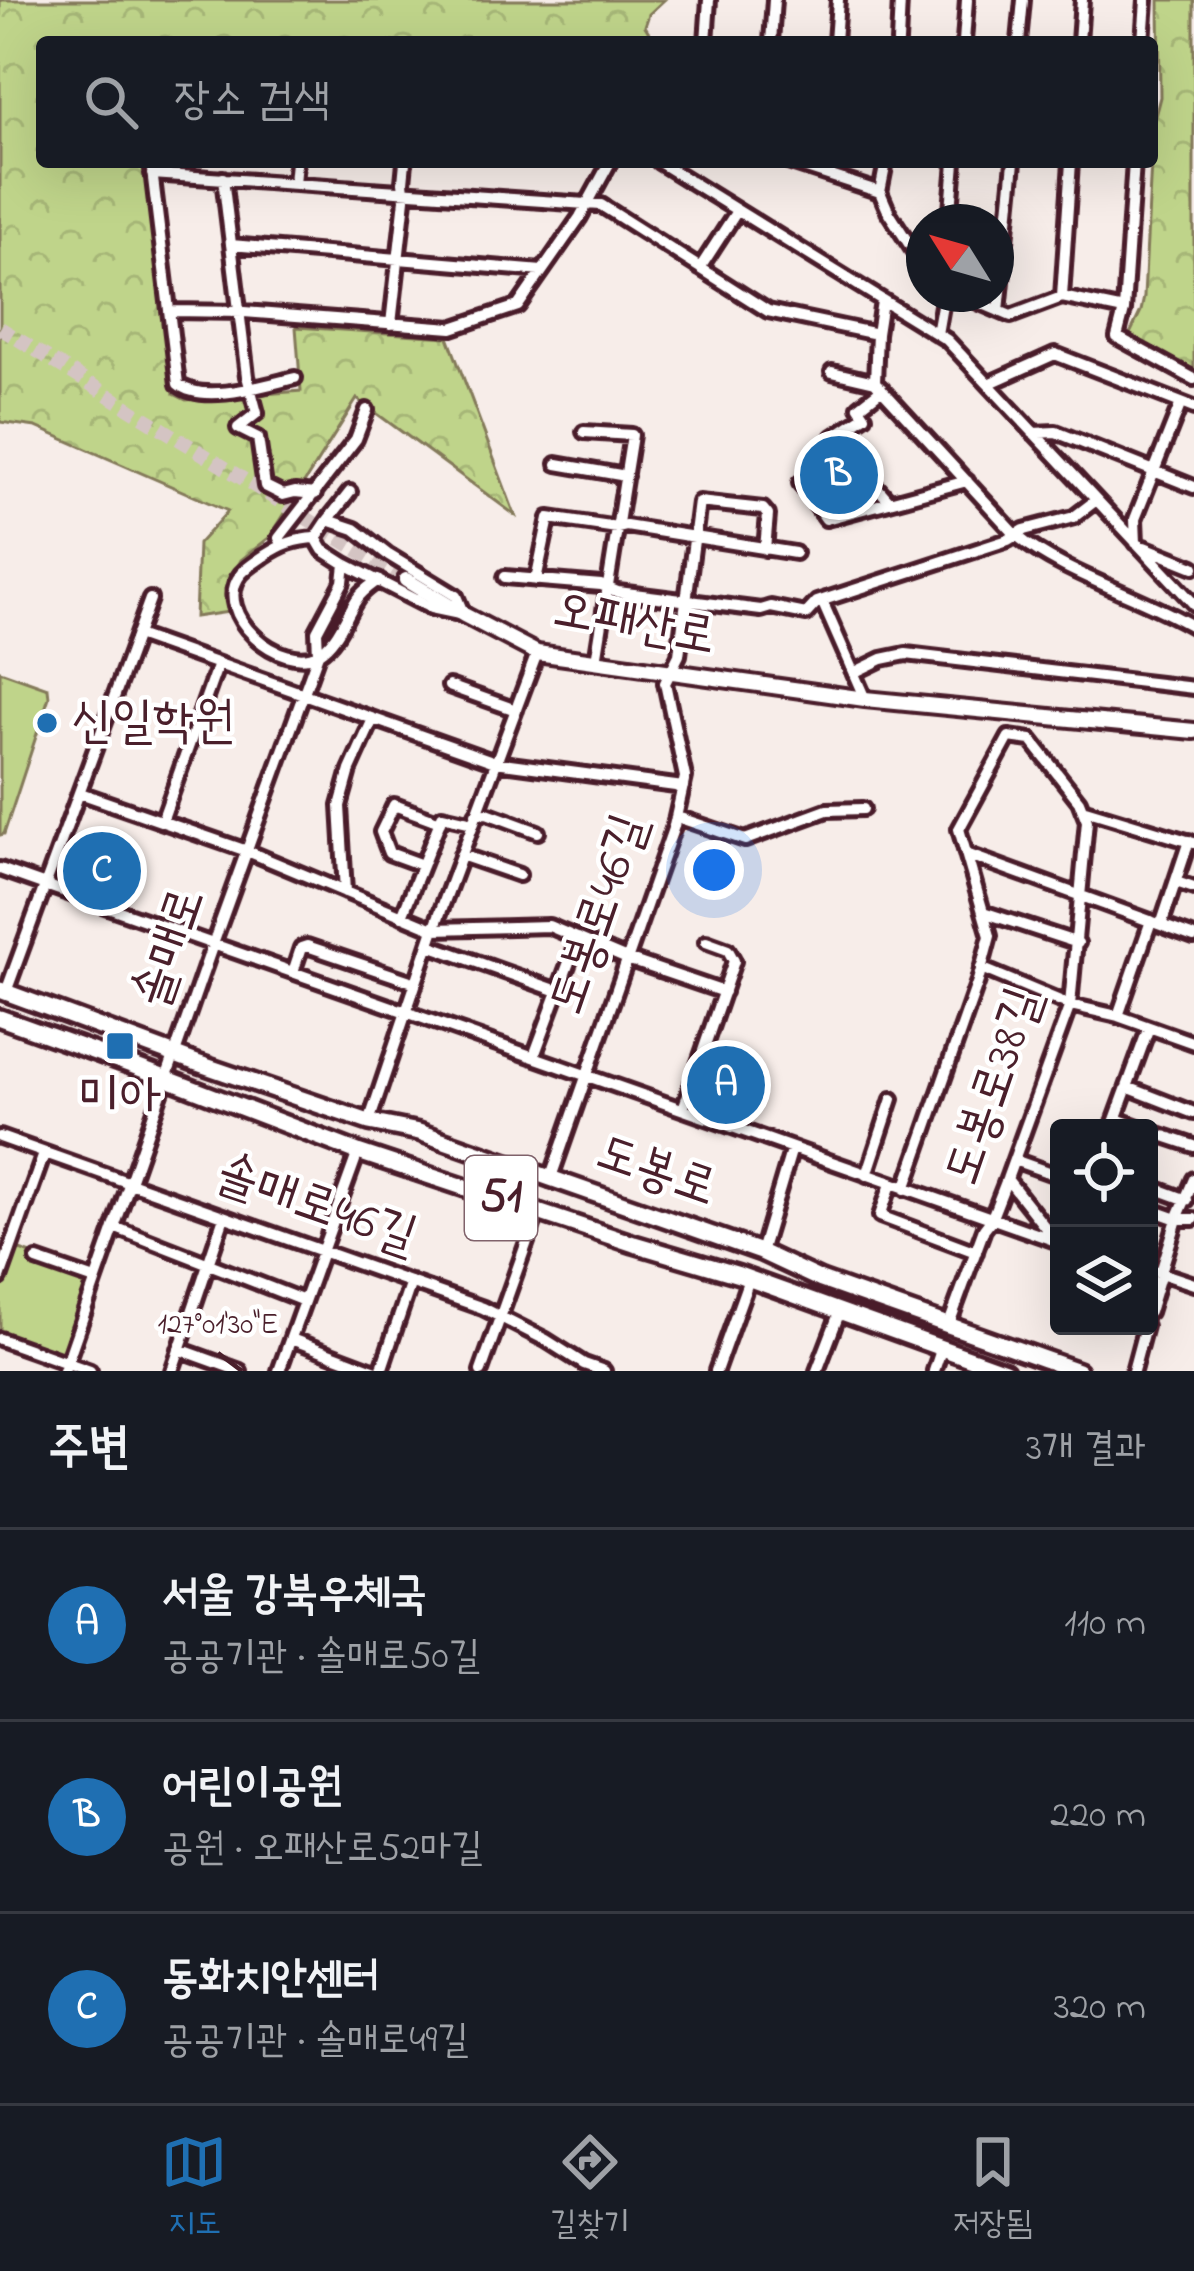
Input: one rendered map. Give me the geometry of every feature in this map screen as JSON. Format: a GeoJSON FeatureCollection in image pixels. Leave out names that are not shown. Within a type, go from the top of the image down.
{"type":"FeatureCollection","features":[{"type":"Feature","properties":{"kind":"main road","name":"도봉로"},"geometry":{"type":"LineString","coordinates":[[3,991],[369,1122],[419,1132],[760,1252],[821,1280],[1078,1371]]}},
{"type":"Feature","properties":{"kind":"main road","name":"도봉로"},"geometry":{"type":"LineString","coordinates":[[0,1018],[358,1152],[749,1279],[1005,1371]]}},
{"type":"Feature","properties":{"kind":"street"},"geometry":{"type":"LineString","coordinates":[[706,36],[709,0]]}},
{"type":"Feature","properties":{"kind":"street"},"geometry":{"type":"LineString","coordinates":[[771,36],[774,0]]}},
{"type":"Feature","properties":{"kind":"street"},"geometry":{"type":"LineString","coordinates":[[836,36],[838,0]]}},
{"type":"Feature","properties":{"kind":"street"},"geometry":{"type":"LineString","coordinates":[[898,36],[900,0]]}},
{"type":"Feature","properties":{"kind":"street"},"geometry":{"type":"LineString","coordinates":[[964,36],[967,0]]}},
{"type":"Feature","properties":{"kind":"street"},"geometry":{"type":"LineString","coordinates":[[1019,36],[1022,0]]}},
{"type":"Feature","properties":{"kind":"street"},"geometry":{"type":"LineString","coordinates":[[1079,36],[1082,0]]}},
{"type":"Feature","properties":{"kind":"street"},"geometry":{"type":"LineString","coordinates":[[1143,36],[1146,0]]}},
{"type":"Feature","properties":{"kind":"street"},"geometry":{"type":"LineString","coordinates":[[295,378],[218,393],[186,391],[178,384],[152,168],[224,178],[601,205],[768,311],[877,334]]}},
{"type":"Feature","properties":{"kind":"street"},"geometry":{"type":"LineString","coordinates":[[294,183],[295,168]]}},
{"type":"Feature","properties":{"kind":"street"},"geometry":{"type":"LineString","coordinates":[[391,324],[405,168]]}},
{"type":"Feature","properties":{"kind":"street"},"geometry":{"type":"LineString","coordinates":[[169,311],[452,328],[518,306],[606,168]]}},
{"type":"Feature","properties":{"kind":"street"},"geometry":{"type":"LineString","coordinates":[[669,168],[947,340],[1194,604]]}},
{"type":"Feature","properties":{"kind":"street"},"geometry":{"type":"LineString","coordinates":[[825,168],[880,192],[906,238]]}},
{"type":"Feature","properties":{"kind":"street"},"geometry":{"type":"LineString","coordinates":[[880,192],[885,168]]}},
{"type":"Feature","properties":{"kind":"street"},"geometry":{"type":"LineString","coordinates":[[952,204],[954,168]]}},
{"type":"Feature","properties":{"kind":"street"},"geometry":{"type":"LineString","coordinates":[[1010,204],[1013,168]]}},
{"type":"Feature","properties":{"kind":"street"},"geometry":{"type":"LineString","coordinates":[[1062,297],[1071,168]]}},
{"type":"Feature","properties":{"kind":"street"},"geometry":{"type":"LineString","coordinates":[[1134,168],[1124,310],[1117,337],[1194,379]]}},
{"type":"Feature","properties":{"kind":"street"},"geometry":{"type":"LineString","coordinates":[[224,178],[238,312],[257,413],[238,428],[258,438],[265,485],[283,495],[315,494]]}},
{"type":"Feature","properties":{"kind":"street"},"geometry":{"type":"LineString","coordinates":[[700,268],[737,211]]}},
{"type":"Feature","properties":{"kind":"street"},"geometry":{"type":"LineString","coordinates":[[231,245],[542,272]]}},
{"type":"Feature","properties":{"kind":"street"},"geometry":{"type":"LineString","coordinates":[[1001,312],[1011,316],[1062,297],[1124,310]]}},
{"type":"Feature","properties":{"kind":"street"},"geometry":{"type":"LineString","coordinates":[[882,301],[878,386],[859,406],[865,416],[833,437],[890,502]]}},
{"type":"Feature","properties":{"kind":"street"},"geometry":{"type":"LineString","coordinates":[[937,334],[941,312]]}},
{"type":"Feature","properties":{"kind":"street"},"geometry":{"type":"LineString","coordinates":[[988,385],[1055,354],[1194,408]]}},
{"type":"Feature","properties":{"kind":"street"},"geometry":{"type":"LineString","coordinates":[[832,373],[878,386],[1034,550],[1194,627]]}},
{"type":"Feature","properties":{"kind":"street"},"geometry":{"type":"LineString","coordinates":[[1136,544],[1135,519],[1181,403]]}},
{"type":"Feature","properties":{"kind":"street"},"geometry":{"type":"LineString","coordinates":[[283,544],[279,538],[356,439],[367,410]]}},
{"type":"Feature","properties":{"kind":"street"},"geometry":{"type":"LineString","coordinates":[[1033,433],[1056,431],[1194,487]]}},
{"type":"Feature","properties":{"kind":"street"},"geometry":{"type":"LineString","coordinates":[[584,432],[632,436],[596,661]]}},
{"type":"Feature","properties":{"kind":"street"},"geometry":{"type":"LineString","coordinates":[[557,464],[626,476]]}},
{"type":"Feature","properties":{"kind":"street"},"geometry":{"type":"LineString","coordinates":[[800,483],[826,519],[967,481]]}},
{"type":"Feature","properties":{"kind":"street"},"geometry":{"type":"LineString","coordinates":[[316,538],[350,492]]}},
{"type":"Feature","properties":{"kind":"street"},"geometry":{"type":"LineString","coordinates":[[505,577],[601,585],[686,601],[806,614],[817,602],[1074,517],[1095,501]]}},
{"type":"Feature","properties":{"kind":"street"},"geometry":{"type":"LineString","coordinates":[[668,672],[679,655],[699,502],[763,509],[768,515],[765,549]]}},
{"type":"Feature","properties":{"kind":"street"},"geometry":{"type":"LineString","coordinates":[[536,580],[550,518],[795,553]]}},
{"type":"Feature","properties":{"kind":"street"},"geometry":{"type":"LineString","coordinates":[[328,520],[355,529],[456,596],[464,615]]}},
{"type":"Feature","properties":{"kind":"street"},"geometry":{"type":"LineString","coordinates":[[316,538],[283,544],[241,574],[234,592],[237,613],[248,633],[298,658],[318,654]]}},
{"type":"Feature","properties":{"kind":"street"},"geometry":{"type":"LineString","coordinates":[[316,538],[323,550],[345,564],[431,608],[464,615]]}},
{"type":"Feature","properties":{"kind":"street"},"geometry":{"type":"LineString","coordinates":[[1136,544],[1194,567]]}},
{"type":"Feature","properties":{"kind":"street","name":"솔매로"},"geometry":{"type":"LineString","coordinates":[[65,1367],[318,654],[317,631],[343,582],[345,564]]}},
{"type":"Feature","properties":{"kind":"street","name":"솔매로"},"geometry":{"type":"LineString","coordinates":[[318,654],[335,638],[359,594],[378,580]]}},
{"type":"Feature","properties":{"kind":"street","name":"오패산로"},"geometry":{"type":"LineString","coordinates":[[406,580],[537,652],[865,699],[1194,731]]}},
{"type":"Feature","properties":{"kind":"street"},"geometry":{"type":"LineString","coordinates":[[3,991],[47,886],[150,599]]}},
{"type":"Feature","properties":{"kind":"street"},"geometry":{"type":"LineString","coordinates":[[822,601],[865,699]]}},
{"type":"Feature","properties":{"kind":"street"},"geometry":{"type":"LineString","coordinates":[[137,635],[495,762],[683,787]]}},
{"type":"Feature","properties":{"kind":"street"},"geometry":{"type":"LineString","coordinates":[[369,1122],[434,929],[537,652]]}},
{"type":"Feature","properties":{"kind":"street"},"geometry":{"type":"LineString","coordinates":[[855,672],[906,654],[1194,688]]}},
{"type":"Feature","properties":{"kind":"street"},"geometry":{"type":"LineString","coordinates":[[162,821],[218,664]]}},
{"type":"Feature","properties":{"kind":"street","name":"도봉로46길"},"geometry":{"type":"LineString","coordinates":[[550,1180],[683,787],[685,777],[664,683],[668,672]]}},
{"type":"Feature","properties":{"kind":"street"},"geometry":{"type":"LineString","coordinates":[[449,686],[517,710]]}},
{"type":"Feature","properties":{"kind":"street"},"geometry":{"type":"LineString","coordinates":[[345,892],[340,806],[373,718]]}},
{"type":"Feature","properties":{"kind":"street"},"geometry":{"type":"LineString","coordinates":[[905,1189],[990,936],[959,829],[1009,736],[1030,740],[1082,809],[1192,842]]}},
{"type":"Feature","properties":{"kind":"street"},"geometry":{"type":"LineString","coordinates":[[80,793],[247,851],[434,929],[549,926],[724,992]]}},
{"type":"Feature","properties":{"kind":"street"},"geometry":{"type":"LineString","coordinates":[[422,865],[389,854],[381,832],[394,805],[440,822]]}},
{"type":"Feature","properties":{"kind":"street"},"geometry":{"type":"LineString","coordinates":[[676,817],[745,840],[827,810],[863,809]]}},
{"type":"Feature","properties":{"kind":"street","name":"도봉로38길"},"geometry":{"type":"LineString","coordinates":[[949,1324],[1070,1005],[1087,821],[1082,809]]}},
{"type":"Feature","properties":{"kind":"street"},"geometry":{"type":"LineString","coordinates":[[402,916],[442,816],[475,818],[487,813],[538,832]]}},
{"type":"Feature","properties":{"kind":"street","name":"도봉로38길"},"geometry":{"type":"LineString","coordinates":[[1118,1016],[1192,842]]}},
{"type":"Feature","properties":{"kind":"street"},"geometry":{"type":"LineString","coordinates":[[966,854],[1194,937]]}},
{"type":"Feature","properties":{"kind":"street"},"geometry":{"type":"LineString","coordinates":[[461,855],[519,875]]}},
{"type":"Feature","properties":{"kind":"street"},"geometry":{"type":"LineString","coordinates":[[0,869],[1050,1240]]}},
{"type":"Feature","properties":{"kind":"street"},"geometry":{"type":"LineString","coordinates":[[1176,882],[1194,888]]}},
{"type":"Feature","properties":{"kind":"street","name":"도봉로38길"},"geometry":{"type":"LineString","coordinates":[[983,912],[1078,943]]}},
{"type":"Feature","properties":{"kind":"street"},"geometry":{"type":"LineString","coordinates":[[534,1056],[578,938]]}},
{"type":"Feature","properties":{"kind":"street"},"geometry":{"type":"LineString","coordinates":[[683,1109],[734,961],[728,950],[706,942]]}},
{"type":"Feature","properties":{"kind":"street"},"geometry":{"type":"LineString","coordinates":[[429,945],[558,992]]}},
{"type":"Feature","properties":{"kind":"street"},"geometry":{"type":"LineString","coordinates":[[293,972],[301,948],[307,946],[416,983]]}},
{"type":"Feature","properties":{"kind":"street"},"geometry":{"type":"LineString","coordinates":[[981,968],[1070,1005],[1194,1043]]}},
{"type":"Feature","properties":{"kind":"street"},"geometry":{"type":"LineString","coordinates":[[1116,1119],[1149,1028]]}},
{"type":"Feature","properties":{"kind":"street"},"geometry":{"type":"LineString","coordinates":[[1127,1087],[1194,1113]]}},
{"type":"Feature","properties":{"kind":"street"},"geometry":{"type":"LineString","coordinates":[[867,1175],[892,1099]]}},
{"type":"Feature","properties":{"kind":"street"},"geometry":{"type":"LineString","coordinates":[[1158,1134],[1194,1146]]}},
{"type":"Feature","properties":{"kind":"street","name":"솔매로46길"},"geometry":{"type":"LineString","coordinates":[[0,1137],[500,1316],[546,1340],[583,1367],[604,1371]]}},
{"type":"Feature","properties":{"kind":"street"},"geometry":{"type":"LineString","coordinates":[[760,1252],[792,1148]]}},
{"type":"Feature","properties":{"kind":"street"},"geometry":{"type":"LineString","coordinates":[[279,1371],[358,1152]]}},
{"type":"Feature","properties":{"kind":"street"},"geometry":{"type":"LineString","coordinates":[[0,1278],[44,1154]]}},
{"type":"Feature","properties":{"kind":"street"},"geometry":{"type":"LineString","coordinates":[[1014,1160],[1050,1173]]}},
{"type":"Feature","properties":{"kind":"street"},"geometry":{"type":"LineString","coordinates":[[1007,1179],[1050,1233]]}},
{"type":"Feature","properties":{"kind":"street"},"geometry":{"type":"LineString","coordinates":[[1158,1264],[1194,1179]]}},
{"type":"Feature","properties":{"kind":"street","name":"도봉로38길"},"geometry":{"type":"LineString","coordinates":[[891,1184],[880,1216],[976,1252]]}},
{"type":"Feature","properties":{"kind":"street"},"geometry":{"type":"LineString","coordinates":[[1158,1189],[1186,1199]]}},
{"type":"Feature","properties":{"kind":"street"},"geometry":{"type":"LineString","coordinates":[[482,1371],[538,1211]]}},
{"type":"Feature","properties":{"kind":"street"},"geometry":{"type":"LineString","coordinates":[[1158,1213],[1177,1220],[1194,1219]]}},
{"type":"Feature","properties":{"kind":"street"},"geometry":{"type":"LineString","coordinates":[[172,1371],[224,1217]]}},
{"type":"Feature","properties":{"kind":"street"},"geometry":{"type":"LineString","coordinates":[[114,1227],[304,1301]]}},
{"type":"Feature","properties":{"kind":"street"},"geometry":{"type":"LineString","coordinates":[[37,1260],[95,1280]]}},
{"type":"Feature","properties":{"kind":"street"},"geometry":{"type":"LineString","coordinates":[[1158,1272],[1194,1284]]}},
{"type":"Feature","properties":{"kind":"street"},"geometry":{"type":"LineString","coordinates":[[716,1371],[749,1279]]}},
{"type":"Feature","properties":{"kind":"street"},"geometry":{"type":"LineString","coordinates":[[291,1339],[378,1371],[411,1282]]}},
{"type":"Feature","properties":{"kind":"street"},"geometry":{"type":"LineString","coordinates":[[817,1371],[840,1311]]}},
{"type":"Feature","properties":{"kind":"street"},"geometry":{"type":"LineString","coordinates":[[1132,1371],[1142,1335]]}},
{"type":"Feature","properties":{"kind":"street"},"geometry":{"type":"LineString","coordinates":[[0,1340],[65,1367],[90,1371]]}},
{"type":"Feature","properties":{"kind":"street"},"geometry":{"type":"LineString","coordinates":[[934,1371],[942,1347]]}},
{"type":"Feature","properties":{"kind":"street"},"geometry":{"type":"LineString","coordinates":[[179,1349],[240,1371]]}},
{"type":"Feature","properties":{"kind":"green space"},"geometry":{"type":"Polygon","coordinates":[[[0,0],[664,0],[649,14],[645,26],[651,36],[36,36],[36,168],[146,168],[174,394],[186,400],[301,391],[296,327],[448,337],[515,515],[357,399],[270,537],[241,560],[225,589],[229,612],[195,617],[198,544],[228,511],[36,427],[0,422],[0,0]]]}},
{"type":"Feature","properties":{"kind":"green space"},"geometry":{"type":"Polygon","coordinates":[[[1159,0],[1194,0],[1194,378],[1128,338],[1144,297],[1151,168],[1158,168],[1159,0]]]}},
{"type":"Feature","properties":{"kind":"green space"},"geometry":{"type":"Polygon","coordinates":[[[838,443],[890,502],[827,519],[804,490],[817,461],[838,443]]]}},
{"type":"Feature","properties":{"kind":"green space"},"geometry":{"type":"Polygon","coordinates":[[[0,671],[48,688],[49,697],[0,835],[0,671]]]}},
{"type":"Feature","properties":{"kind":"green space"},"geometry":{"type":"Polygon","coordinates":[[[11,1247],[96,1276],[66,1363],[0,1339],[0,1278],[11,1247]]]}},
{"type":"Feature","properties":{"kind":"tunnel"},"geometry":{"type":"LineString","coordinates":[[0,328],[406,580]]}},
{"type":"Feature","properties":{"kind":"place","name":"어린이공원"},"geometry":{"type":"Point","coordinates":[839,475]}},
{"type":"Feature","properties":{"kind":"place","name":"신일학원"},"geometry":{"type":"Point","coordinates":[47,723]}},
{"type":"Feature","properties":{"kind":"place","name":"동화치안센터"},"geometry":{"type":"Point","coordinates":[102,871]}},
{"type":"Feature","properties":{"kind":"place","name":"미아"},"geometry":{"type":"Point","coordinates":[120,1046]}},
{"type":"Feature","properties":{"kind":"place","name":"서울 강북우체국"},"geometry":{"type":"Point","coordinates":[726,1085]}}]}
